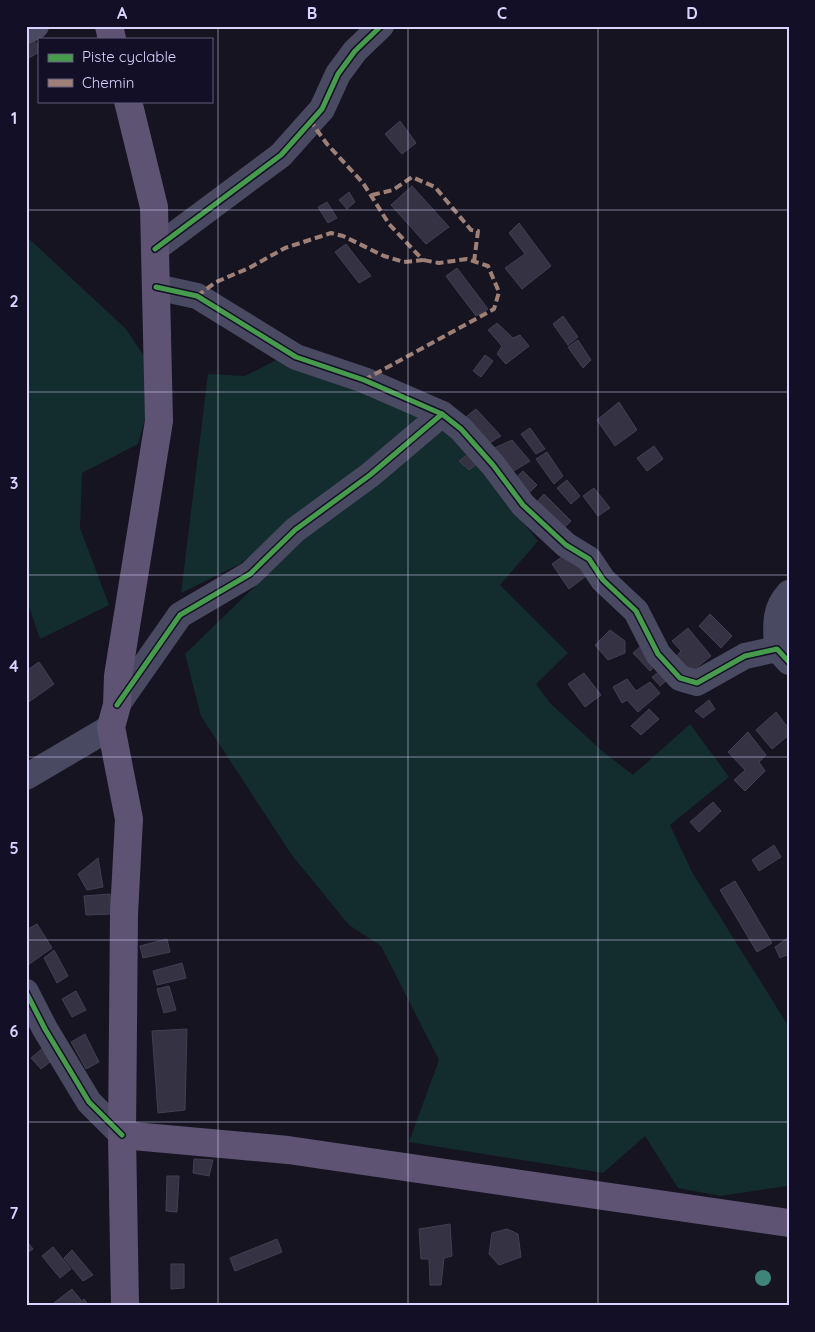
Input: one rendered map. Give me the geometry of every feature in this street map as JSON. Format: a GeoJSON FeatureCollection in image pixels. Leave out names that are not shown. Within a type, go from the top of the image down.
{"type":"FeatureCollection","features":[{"type":"Feature","properties":{"kind":"main road"},"geometry":{"type":"LineString","coordinates":[[125,1306],[122,1135],[124,914],[130,819],[114,716],[118,676],[159,421],[154,207],[128,102]]}},
{"type":"Feature","properties":{"kind":"main road"},"geometry":{"type":"LineString","coordinates":[[122,1135],[288,1150],[789,1223]]}},
{"type":"Feature","properties":{"kind":"street"},"geometry":{"type":"LineString","coordinates":[[26,30],[36,26]]}},
{"type":"Feature","properties":{"kind":"street"},"geometry":{"type":"LineString","coordinates":[[155,249],[282,155],[322,109],[338,74],[355,51],[381,26]]}},
{"type":"Feature","properties":{"kind":"street"},"geometry":{"type":"LineString","coordinates":[[156,287],[197,296],[296,357],[364,380],[442,414],[461,429],[493,465],[523,505],[566,544],[589,559],[603,580],[636,611],[658,654],[680,678],[697,682],[745,656],[783,655],[776,615],[781,601],[789,593]]}},
{"type":"Feature","properties":{"kind":"street"},"geometry":{"type":"LineString","coordinates":[[26,778],[114,716],[180,615],[250,574],[295,530],[370,475],[442,414]]}},
{"type":"Feature","properties":{"kind":"street"},"geometry":{"type":"LineString","coordinates":[[26,992],[36,1031],[89,1102],[122,1135]]}},
{"type":"Feature","properties":{"kind":"green space"},"geometry":{"type":"Polygon","coordinates":[[[26,236],[126,329],[157,376],[138,444],[82,473],[80,528],[109,605],[40,639],[26,598],[26,236]]]}},
{"type":"Feature","properties":{"kind":"green space"},"geometry":{"type":"Polygon","coordinates":[[[286,355],[421,417],[240,564],[181,593],[208,374],[245,376],[286,355]]]}},
{"type":"Feature","properties":{"kind":"green space"},"geometry":{"type":"Polygon","coordinates":[[[444,424],[538,541],[500,585],[568,653],[536,684],[550,703],[601,750],[633,775],[690,724],[729,777],[670,825],[692,872],[789,1027],[788,1186],[720,1196],[678,1188],[645,1136],[603,1173],[409,1142],[439,1060],[381,946],[349,925],[291,854],[201,716],[185,654],[313,530],[444,424]]]}},
{"type":"Feature","properties":{"kind":"building"},"geometry":{"type":"Polygon","coordinates":[[[33,39],[38,46],[38,53],[29,58],[26,54],[26,44],[33,39]]]}},
{"type":"Feature","properties":{"kind":"building"},"geometry":{"type":"Polygon","coordinates":[[[400,121],[416,143],[402,154],[385,134],[400,121]]]}},
{"type":"Feature","properties":{"kind":"building"},"geometry":{"type":"Polygon","coordinates":[[[412,186],[449,227],[426,244],[391,205],[412,186]]]}},
{"type":"Feature","properties":{"kind":"building"},"geometry":{"type":"Polygon","coordinates":[[[349,192],[355,202],[347,209],[339,200],[349,192]]]}},
{"type":"Feature","properties":{"kind":"building"},"geometry":{"type":"Polygon","coordinates":[[[327,202],[337,218],[328,223],[318,207],[327,202]]]}},
{"type":"Feature","properties":{"kind":"building"},"geometry":{"type":"Polygon","coordinates":[[[519,223],[551,266],[522,289],[505,268],[525,254],[509,233],[519,223]]]}},
{"type":"Feature","properties":{"kind":"building"},"geometry":{"type":"Polygon","coordinates":[[[346,244],[371,276],[359,283],[335,252],[346,244]]]}},
{"type":"Feature","properties":{"kind":"building"},"geometry":{"type":"Polygon","coordinates":[[[457,268],[488,309],[476,316],[446,276],[457,268]]]}},
{"type":"Feature","properties":{"kind":"building"},"geometry":{"type":"Polygon","coordinates":[[[563,316],[578,337],[568,345],[553,324],[563,316]]]}},
{"type":"Feature","properties":{"kind":"building"},"geometry":{"type":"Polygon","coordinates":[[[497,323],[513,338],[520,335],[529,346],[506,364],[497,354],[502,346],[488,330],[497,323]]]}},
{"type":"Feature","properties":{"kind":"building"},"geometry":{"type":"Polygon","coordinates":[[[578,340],[591,360],[583,368],[568,347],[578,340]]]}},
{"type":"Feature","properties":{"kind":"building"},"geometry":{"type":"Polygon","coordinates":[[[485,355],[493,361],[481,377],[473,371],[485,355]]]}},
{"type":"Feature","properties":{"kind":"building"},"geometry":{"type":"Polygon","coordinates":[[[619,402],[637,430],[615,446],[597,420],[619,402]]]}},
{"type":"Feature","properties":{"kind":"building"},"geometry":{"type":"Polygon","coordinates":[[[476,409],[501,436],[488,444],[466,417],[476,409]]]}},
{"type":"Feature","properties":{"kind":"building"},"geometry":{"type":"Polygon","coordinates":[[[530,428],[545,449],[536,454],[521,434],[530,428]]]}},
{"type":"Feature","properties":{"kind":"building"},"geometry":{"type":"Polygon","coordinates":[[[512,440],[530,461],[509,474],[492,449],[512,440]]]}},
{"type":"Feature","properties":{"kind":"building"},"geometry":{"type":"Polygon","coordinates":[[[654,446],[663,459],[647,471],[637,458],[654,446]]]}},
{"type":"Feature","properties":{"kind":"building"},"geometry":{"type":"Polygon","coordinates":[[[474,450],[483,460],[469,470],[459,461],[474,450]]]}},
{"type":"Feature","properties":{"kind":"building"},"geometry":{"type":"Polygon","coordinates":[[[547,452],[563,476],[554,484],[536,459],[547,452]]]}},
{"type":"Feature","properties":{"kind":"building"},"geometry":{"type":"Polygon","coordinates":[[[523,471],[537,485],[525,497],[511,482],[523,471]]]}},
{"type":"Feature","properties":{"kind":"building"},"geometry":{"type":"Polygon","coordinates":[[[567,480],[580,496],[571,504],[557,488],[567,480]]]}},
{"type":"Feature","properties":{"kind":"building"},"geometry":{"type":"Polygon","coordinates":[[[594,488],[610,508],[598,516],[583,496],[594,488]]]}},
{"type":"Feature","properties":{"kind":"building"},"geometry":{"type":"Polygon","coordinates":[[[544,494],[571,521],[561,531],[534,505],[544,494]]]}},
{"type":"Feature","properties":{"kind":"building"},"geometry":{"type":"Polygon","coordinates":[[[569,552],[586,576],[569,589],[552,564],[569,552]]]}},
{"type":"Feature","properties":{"kind":"building"},"geometry":{"type":"Polygon","coordinates":[[[710,614],[732,636],[721,648],[699,626],[710,614]]]}},
{"type":"Feature","properties":{"kind":"building"},"geometry":{"type":"Polygon","coordinates":[[[688,628],[711,656],[685,677],[672,661],[681,651],[672,641],[688,628]]]}},
{"type":"Feature","properties":{"kind":"building"},"geometry":{"type":"Polygon","coordinates":[[[610,630],[625,641],[625,653],[608,660],[595,645],[610,630]]]}},
{"type":"Feature","properties":{"kind":"building"},"geometry":{"type":"Polygon","coordinates":[[[642,645],[658,663],[650,671],[633,653],[642,645]]]}},
{"type":"Feature","properties":{"kind":"building"},"geometry":{"type":"Polygon","coordinates":[[[39,662],[54,684],[26,704],[26,671],[39,662]]]}},
{"type":"Feature","properties":{"kind":"building"},"geometry":{"type":"Polygon","coordinates":[[[660,671],[667,680],[660,686],[652,677],[660,671]]]}},
{"type":"Feature","properties":{"kind":"building"},"geometry":{"type":"Polygon","coordinates":[[[584,673],[601,695],[585,707],[568,684],[584,673]]]}},
{"type":"Feature","properties":{"kind":"building"},"geometry":{"type":"Polygon","coordinates":[[[627,679],[636,691],[650,682],[660,693],[638,712],[627,700],[622,703],[613,687],[627,679]]]}},
{"type":"Feature","properties":{"kind":"building"},"geometry":{"type":"Polygon","coordinates":[[[709,700],[715,709],[703,718],[695,711],[709,700]]]}},
{"type":"Feature","properties":{"kind":"building"},"geometry":{"type":"Polygon","coordinates":[[[649,709],[659,719],[641,735],[631,726],[649,709]]]}},
{"type":"Feature","properties":{"kind":"building"},"geometry":{"type":"Polygon","coordinates":[[[776,712],[789,729],[789,735],[772,749],[756,730],[776,712]]]}},
{"type":"Feature","properties":{"kind":"building"},"geometry":{"type":"Polygon","coordinates":[[[748,732],[766,755],[759,762],[765,771],[745,791],[734,780],[745,770],[728,752],[748,732]]]}},
{"type":"Feature","properties":{"kind":"building"},"geometry":{"type":"Polygon","coordinates":[[[713,802],[721,811],[699,832],[690,822],[713,802]]]}},
{"type":"Feature","properties":{"kind":"building"},"geometry":{"type":"Polygon","coordinates":[[[774,845],[781,857],[759,871],[752,860],[774,845]]]}},
{"type":"Feature","properties":{"kind":"building"},"geometry":{"type":"Polygon","coordinates":[[[98,858],[103,887],[87,890],[78,874],[98,858]]]}},
{"type":"Feature","properties":{"kind":"building"},"geometry":{"type":"Polygon","coordinates":[[[735,881],[772,943],[757,952],[720,890],[735,881]]]}},
{"type":"Feature","properties":{"kind":"building"},"geometry":{"type":"Polygon","coordinates":[[[110,894],[111,914],[86,915],[84,896],[110,894]]]}},
{"type":"Feature","properties":{"kind":"building"},"geometry":{"type":"Polygon","coordinates":[[[37,924],[52,948],[28,965],[26,961],[26,930],[37,924]]]}},
{"type":"Feature","properties":{"kind":"building"},"geometry":{"type":"Polygon","coordinates":[[[789,937],[789,954],[780,958],[775,947],[789,937]]]}},
{"type":"Feature","properties":{"kind":"building"},"geometry":{"type":"Polygon","coordinates":[[[167,939],[170,952],[143,958],[140,946],[167,939]]]}},
{"type":"Feature","properties":{"kind":"building"},"geometry":{"type":"Polygon","coordinates":[[[54,950],[68,976],[57,983],[44,958],[54,950]]]}},
{"type":"Feature","properties":{"kind":"building"},"geometry":{"type":"Polygon","coordinates":[[[182,963],[186,978],[157,985],[153,971],[182,963]]]}},
{"type":"Feature","properties":{"kind":"building"},"geometry":{"type":"Polygon","coordinates":[[[169,986],[176,1010],[164,1013],[157,989],[169,986]]]}},
{"type":"Feature","properties":{"kind":"building"},"geometry":{"type":"Polygon","coordinates":[[[76,991],[86,1010],[72,1017],[62,999],[76,991]]]}},
{"type":"Feature","properties":{"kind":"building"},"geometry":{"type":"Polygon","coordinates":[[[187,1029],[185,1110],[158,1113],[152,1031],[187,1029]]]}},
{"type":"Feature","properties":{"kind":"building"},"geometry":{"type":"Polygon","coordinates":[[[85,1034],[99,1062],[86,1069],[71,1042],[85,1034]]]}},
{"type":"Feature","properties":{"kind":"building"},"geometry":{"type":"Polygon","coordinates":[[[45,1046],[55,1058],[41,1069],[31,1058],[45,1046]]]}},
{"type":"Feature","properties":{"kind":"building"},"geometry":{"type":"Polygon","coordinates":[[[194,1159],[213,1160],[209,1176],[193,1173],[194,1159]]]}},
{"type":"Feature","properties":{"kind":"building"},"geometry":{"type":"Polygon","coordinates":[[[167,1176],[179,1176],[177,1212],[166,1211],[167,1176]]]}},
{"type":"Feature","properties":{"kind":"building"},"geometry":{"type":"Polygon","coordinates":[[[450,1224],[452,1256],[444,1258],[441,1285],[430,1285],[429,1259],[421,1259],[419,1229],[450,1224]]]}},
{"type":"Feature","properties":{"kind":"building"},"geometry":{"type":"Polygon","coordinates":[[[507,1229],[518,1234],[521,1257],[499,1265],[489,1254],[492,1233],[507,1229]]]}},
{"type":"Feature","properties":{"kind":"building"},"geometry":{"type":"Polygon","coordinates":[[[277,1239],[282,1252],[235,1271],[230,1258],[277,1239]]]}},
{"type":"Feature","properties":{"kind":"building"},"geometry":{"type":"Polygon","coordinates":[[[26,1240],[33,1249],[26,1254],[26,1240]]]}},
{"type":"Feature","properties":{"kind":"building"},"geometry":{"type":"Polygon","coordinates":[[[53,1247],[71,1269],[60,1278],[42,1256],[53,1247]]]}},
{"type":"Feature","properties":{"kind":"building"},"geometry":{"type":"Polygon","coordinates":[[[72,1250],[93,1275],[83,1281],[64,1258],[72,1250]]]}},
{"type":"Feature","properties":{"kind":"building"},"geometry":{"type":"Polygon","coordinates":[[[171,1264],[184,1264],[184,1288],[171,1289],[171,1264]]]}},
{"type":"Feature","properties":{"kind":"building"},"geometry":{"type":"Polygon","coordinates":[[[72,1289],[81,1300],[73,1306],[50,1306],[72,1289]]]}},
{"type":"Feature","properties":{"kind":"building"},"geometry":{"type":"Polygon","coordinates":[[[84,1299],[89,1306],[75,1306],[84,1299]]]}},
{"type":"Feature","properties":{"kind":"marked path"},"geometry":{"type":"LineString","coordinates":[[197,296],[216,282],[249,268],[285,248],[331,233],[343,236],[384,256],[404,262],[423,260],[389,224],[363,183],[327,144],[311,122]]}},
{"type":"Feature","properties":{"kind":"marked path"},"geometry":{"type":"LineString","coordinates":[[372,195],[393,190],[412,177],[435,187],[471,230],[478,231],[474,262]]}},
{"type":"Feature","properties":{"kind":"marked path"},"geometry":{"type":"LineString","coordinates":[[364,380],[494,309],[499,292],[488,266],[467,259],[439,263],[423,260]]}},
{"type":"Feature","properties":{"kind":"cycle path"},"geometry":{"type":"LineString","coordinates":[[155,249],[281,155],[322,109],[338,74],[355,51],[381,26]]}},
{"type":"Feature","properties":{"kind":"cycle path"},"geometry":{"type":"LineString","coordinates":[[156,287],[197,296],[296,357],[364,380],[442,414],[461,429],[493,465],[523,505],[566,545],[589,559],[603,580],[636,611],[658,654],[680,678],[697,683],[745,656],[777,649],[789,662]]}},
{"type":"Feature","properties":{"kind":"cycle path"},"geometry":{"type":"LineString","coordinates":[[117,705],[180,615],[250,574],[295,530],[370,475],[442,414]]}},
{"type":"Feature","properties":{"kind":"cycle path"},"geometry":{"type":"LineString","coordinates":[[26,992],[45,1029],[89,1102],[122,1135]]}}]}
